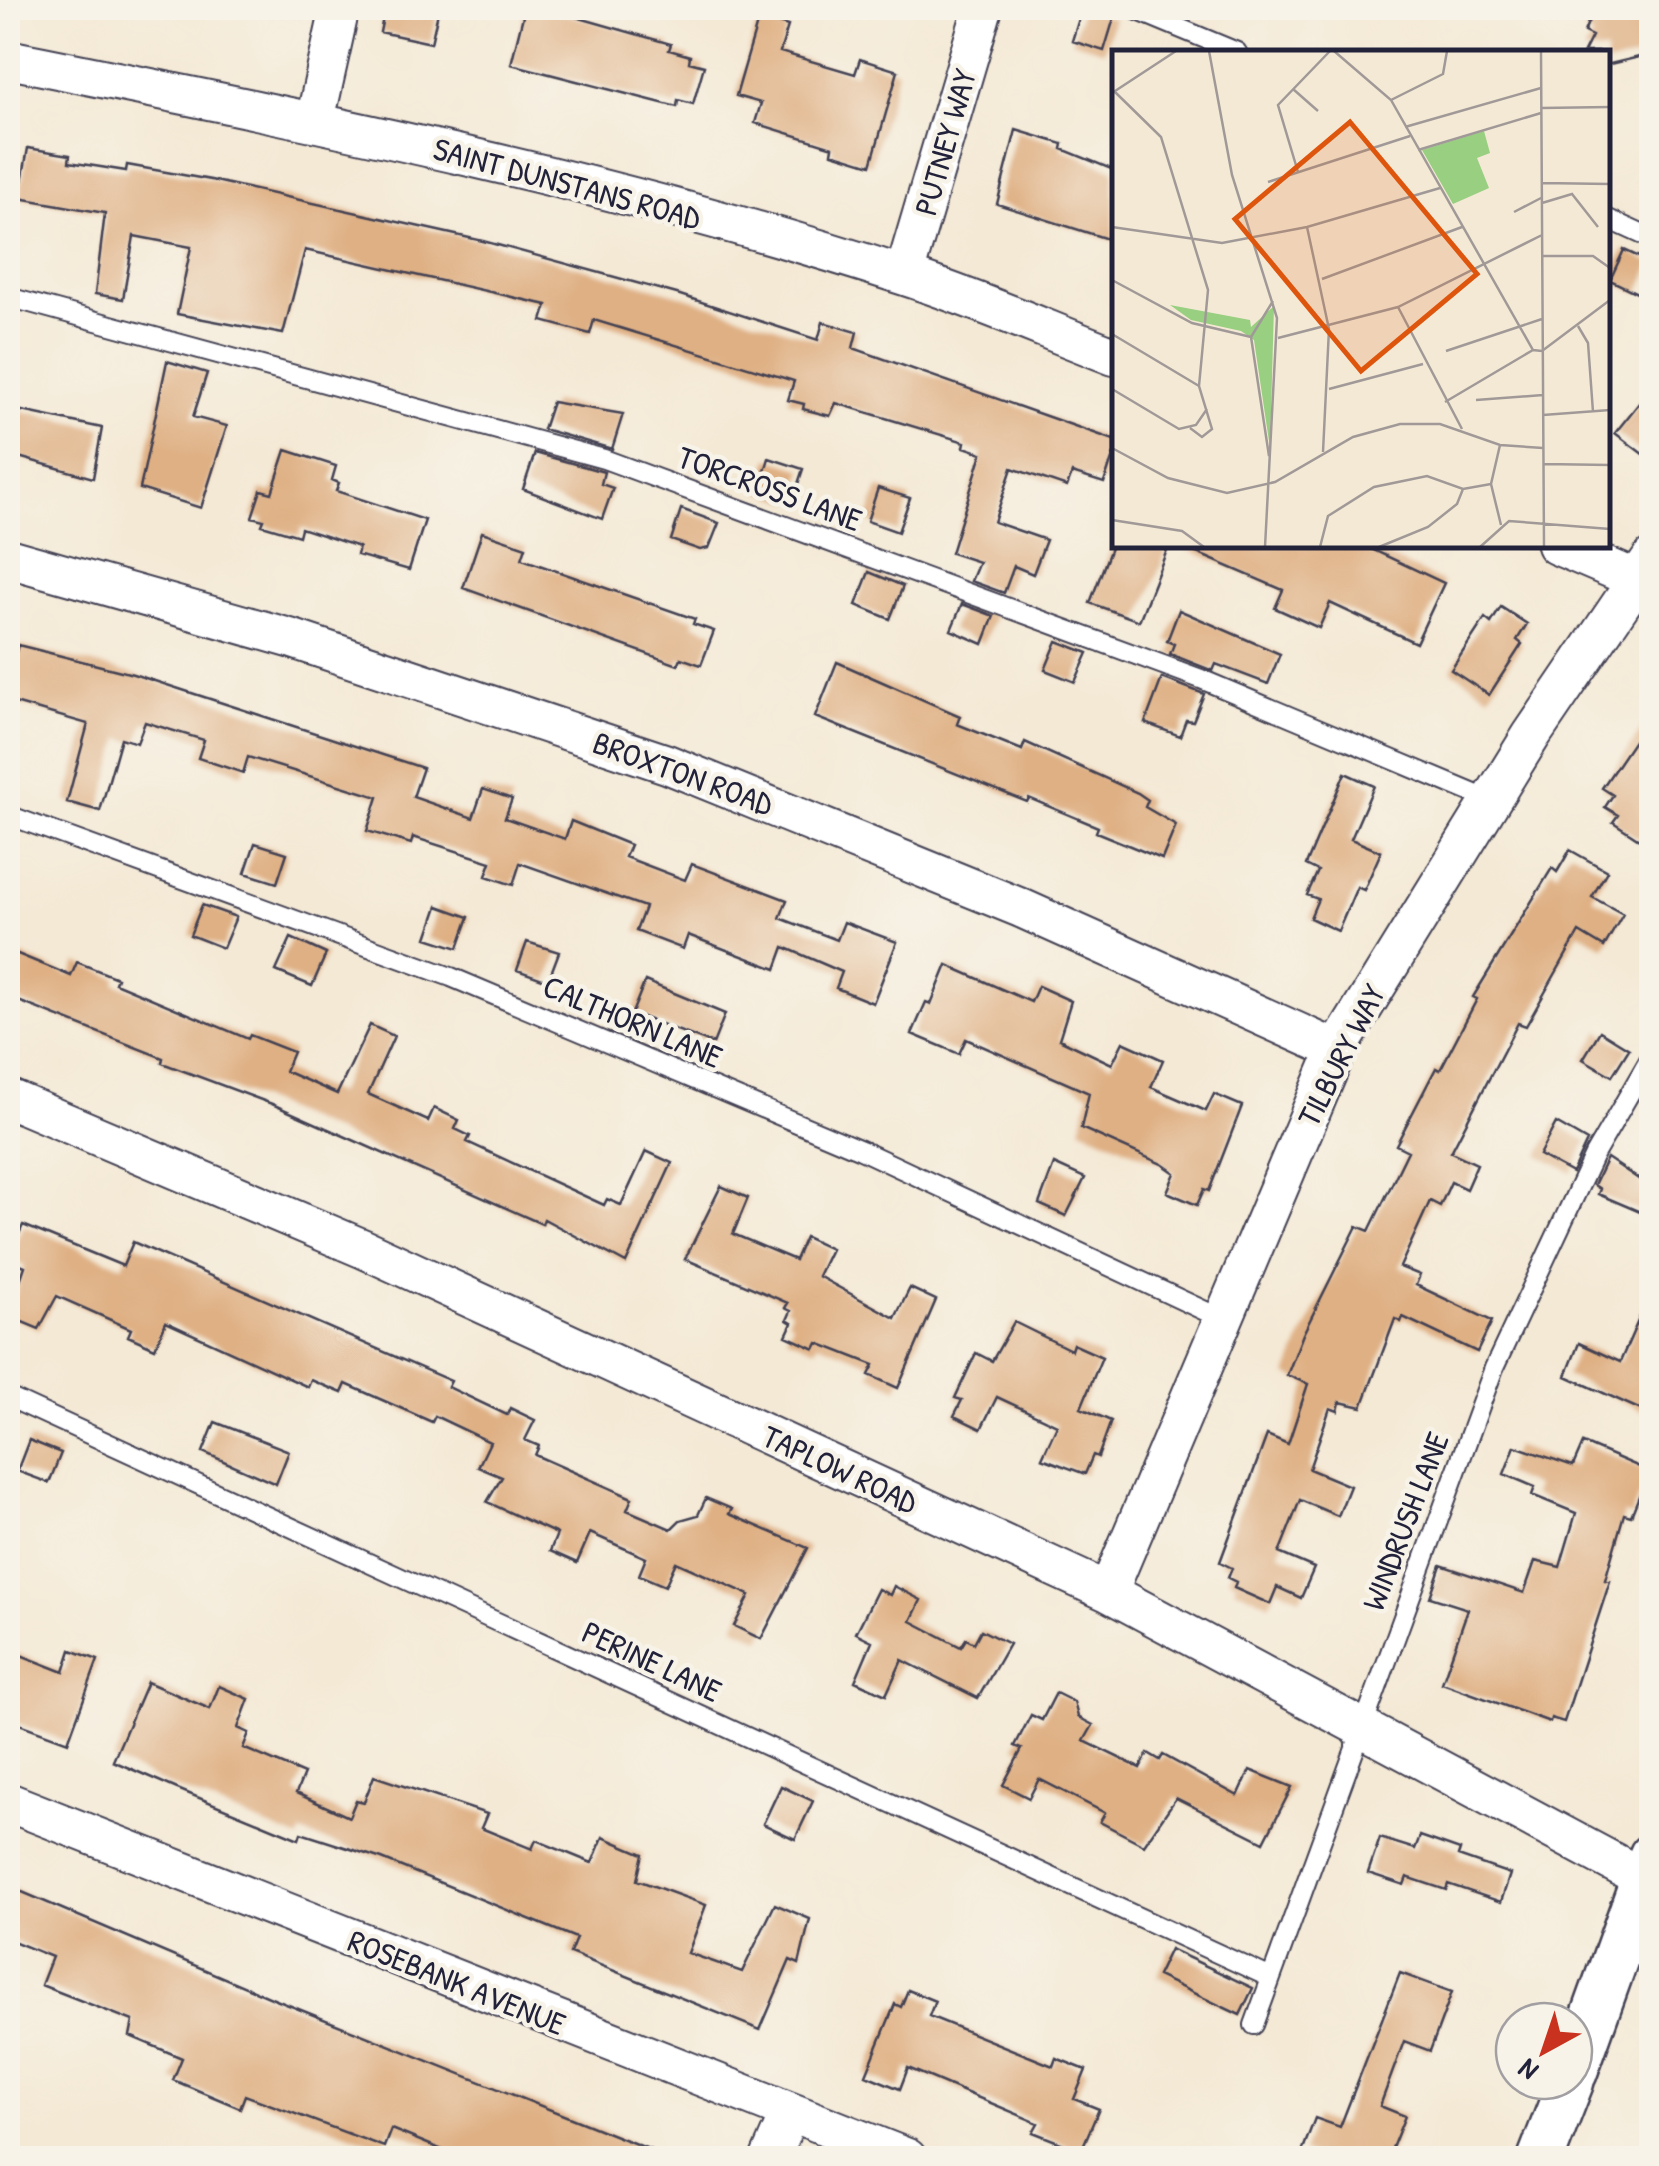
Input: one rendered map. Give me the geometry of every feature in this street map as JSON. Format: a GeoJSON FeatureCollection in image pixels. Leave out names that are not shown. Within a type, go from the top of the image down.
{"type":"FeatureCollection","features":[{"type":"Feature","properties":{"kind":"street"},"geometry":{"type":"LineString","coordinates":[[315,121],[340,8]]}},
{"type":"Feature","properties":{"kind":"street","name":"PUTNEY WAY"},"geometry":{"type":"LineString","coordinates":[[904,275],[983,8]]}},
{"type":"Feature","properties":{"kind":"street","name":"SAINT DUNSTANS ROAD"},"geometry":{"type":"LineString","coordinates":[[8,59],[478,158],[904,275],[1112,355]]}},
{"type":"Feature","properties":{"kind":"street"},"geometry":{"type":"LineString","coordinates":[[1565,548],[1646,574]]}},
{"type":"Feature","properties":{"kind":"street","name":"BROXTON ROAD"},"geometry":{"type":"LineString","coordinates":[[8,558],[294,638],[667,764],[1021,908],[1337,1050]]}},
{"type":"Feature","properties":{"kind":"street","name":"TILBURY WAY"},"geometry":{"type":"LineString","coordinates":[[1108,1592],[1220,1318],[1337,1050],[1490,800],[1646,574]]}},
{"type":"Feature","properties":{"kind":"street","name":"TAPLOW ROAD"},"geometry":{"type":"LineString","coordinates":[[8,1098],[364,1248],[1108,1592],[1360,1726],[1649,1872]]}},
{"type":"Feature","properties":{"kind":"street","name":"ROSEBANK AVENUE"},"geometry":{"type":"LineString","coordinates":[[8,1802],[907,2158]]}},
{"type":"Feature","properties":{"kind":"street"},"geometry":{"type":"LineString","coordinates":[[1594,2019],[1649,1872]]}},
{"type":"Feature","properties":{"kind":"street"},"geometry":{"type":"LineString","coordinates":[[1541,2158],[1563,2101]]}},
{"type":"Feature","properties":{"kind":"street"},"geometry":{"type":"LineString","coordinates":[[770,2158],[790,2112]]}},
{"type":"Feature","properties":{"kind":"lane"},"geometry":{"type":"LineString","coordinates":[[1131,8],[1232,50]]}},
{"type":"Feature","properties":{"kind":"lane"},"geometry":{"type":"LineString","coordinates":[[1609,219],[1652,239]]}},
{"type":"Feature","properties":{"kind":"lane","name":"TORCROSS LANE"},"geometry":{"type":"LineString","coordinates":[[8,297],[604,460],[1201,679],[1490,800]]}},
{"type":"Feature","properties":{"kind":"lane","name":"CALTHORN LANE"},"geometry":{"type":"LineString","coordinates":[[8,815],[451,977],[861,1150],[1220,1318]]}},
{"type":"Feature","properties":{"kind":"lane","name":"WINDRUSH LANE"},"geometry":{"type":"LineString","coordinates":[[1254,2024],[1494,1368],[1594,1156],[1652,1055]]}},
{"type":"Feature","properties":{"kind":"lane","name":"PERINE LANE"},"geometry":{"type":"LineString","coordinates":[[8,1397],[1271,1978]]}},
{"type":"Feature","properties":{"kind":"building"},"geometry":{"type":"Polygon","coordinates":[[[385,8],[439,8],[431,43],[380,32],[385,8]]]}},
{"type":"Feature","properties":{"kind":"building"},"geometry":{"type":"Polygon","coordinates":[[[525,8],[562,13],[671,44],[669,50],[690,56],[689,62],[704,66],[693,104],[678,100],[677,107],[511,64],[525,8]]]}},
{"type":"Feature","properties":{"kind":"building"},"geometry":{"type":"Polygon","coordinates":[[[1594,8],[1652,8],[1652,54],[1609,64],[1609,50],[1585,50],[1592,36],[1584,32],[1594,8]]]}},
{"type":"Feature","properties":{"kind":"building"},"geometry":{"type":"Polygon","coordinates":[[[1082,9],[1114,18],[1104,51],[1072,41],[1082,9]]]}},
{"type":"Feature","properties":{"kind":"building"},"geometry":{"type":"Polygon","coordinates":[[[759,17],[788,26],[780,52],[855,74],[860,59],[898,71],[871,165],[832,153],[833,147],[755,123],[761,103],[736,96],[759,17]]]}},
{"type":"Feature","properties":{"kind":"building"},"geometry":{"type":"Polygon","coordinates":[[[1016,130],[1063,144],[1062,149],[1112,169],[1112,240],[997,204],[1016,130]]]}},
{"type":"Feature","properties":{"kind":"building"},"geometry":{"type":"Polygon","coordinates":[[[28,148],[70,155],[69,162],[126,171],[127,165],[211,180],[483,241],[677,294],[818,340],[823,322],[857,332],[853,348],[1112,439],[1112,459],[1104,483],[1072,473],[1067,487],[1012,468],[994,522],[1046,540],[1033,574],[1014,566],[1004,593],[971,581],[979,562],[951,553],[982,453],[964,447],[965,442],[836,403],[830,416],[803,409],[804,404],[788,400],[794,381],[594,320],[590,334],[542,321],[547,305],[305,250],[283,334],[177,314],[191,247],[134,236],[123,299],[95,294],[105,213],[19,198],[28,148]]]}},
{"type":"Feature","properties":{"kind":"building"},"geometry":{"type":"Polygon","coordinates":[[[1624,250],[1652,263],[1639,294],[1610,280],[1624,250]]]}},
{"type":"Feature","properties":{"kind":"building"},"geometry":{"type":"Polygon","coordinates":[[[167,361],[207,373],[193,417],[227,426],[201,508],[140,489],[167,361]]]}},
{"type":"Feature","properties":{"kind":"building"},"geometry":{"type":"Polygon","coordinates":[[[1652,387],[1652,461],[1615,433],[1652,387]]]}},
{"type":"Feature","properties":{"kind":"building"},"geometry":{"type":"Polygon","coordinates":[[[552,402],[623,414],[612,449],[543,429],[552,402]]]}},
{"type":"Feature","properties":{"kind":"building"},"geometry":{"type":"Polygon","coordinates":[[[8,408],[102,428],[93,478],[8,454],[8,408]]]}},
{"type":"Feature","properties":{"kind":"building"},"geometry":{"type":"Polygon","coordinates":[[[286,450],[336,466],[332,480],[339,483],[336,491],[425,520],[409,570],[357,555],[359,547],[301,528],[299,536],[262,525],[264,520],[252,517],[261,490],[272,493],[286,450]]]}},
{"type":"Feature","properties":{"kind":"building"},"geometry":{"type":"Polygon","coordinates":[[[535,453],[604,472],[601,484],[613,488],[602,519],[523,489],[535,453]]]}},
{"type":"Feature","properties":{"kind":"building"},"geometry":{"type":"Polygon","coordinates":[[[769,458],[803,469],[792,502],[759,491],[769,458]]]}},
{"type":"Feature","properties":{"kind":"building"},"geometry":{"type":"Polygon","coordinates":[[[878,488],[910,498],[898,532],[867,521],[878,488]]]}},
{"type":"Feature","properties":{"kind":"building"},"geometry":{"type":"Polygon","coordinates":[[[681,509],[719,523],[709,548],[700,550],[671,540],[681,509]]]}},
{"type":"Feature","properties":{"kind":"building"},"geometry":{"type":"Polygon","coordinates":[[[482,532],[526,547],[522,559],[695,619],[693,624],[714,631],[701,665],[681,658],[678,665],[463,588],[482,532]]]}},
{"type":"Feature","properties":{"kind":"building"},"geometry":{"type":"Polygon","coordinates":[[[1112,545],[1168,548],[1139,621],[1090,603],[1112,545]]]}},
{"type":"Feature","properties":{"kind":"building"},"geometry":{"type":"Polygon","coordinates":[[[1185,548],[1369,548],[1444,583],[1416,643],[1330,603],[1319,628],[1275,608],[1283,590],[1185,548]]]}},
{"type":"Feature","properties":{"kind":"building"},"geometry":{"type":"Polygon","coordinates":[[[869,572],[903,586],[890,619],[856,605],[869,572]]]}},
{"type":"Feature","properties":{"kind":"building"},"geometry":{"type":"Polygon","coordinates":[[[962,604],[994,616],[983,644],[951,630],[962,604]]]}},
{"type":"Feature","properties":{"kind":"building"},"geometry":{"type":"Polygon","coordinates":[[[1501,607],[1527,624],[1517,640],[1522,644],[1489,695],[1451,670],[1485,618],[1491,623],[1501,607]]]}},
{"type":"Feature","properties":{"kind":"building"},"geometry":{"type":"Polygon","coordinates":[[[1179,610],[1280,654],[1268,684],[1216,664],[1213,671],[1170,654],[1174,644],[1167,641],[1179,610]]]}},
{"type":"Feature","properties":{"kind":"building"},"geometry":{"type":"Polygon","coordinates":[[[1057,641],[1088,653],[1075,682],[1045,670],[1057,641]]]}},
{"type":"Feature","properties":{"kind":"building"},"geometry":{"type":"Polygon","coordinates":[[[18,645],[133,674],[423,768],[413,797],[473,818],[483,789],[512,799],[505,818],[565,839],[571,821],[630,845],[625,857],[685,880],[692,864],[787,900],[780,918],[837,940],[844,922],[897,942],[873,1003],[836,988],[842,972],[784,947],[776,969],[688,935],[683,949],[636,931],[645,907],[520,863],[513,885],[486,876],[491,862],[413,837],[411,844],[367,831],[378,797],[248,757],[243,773],[198,758],[204,740],[145,722],[137,743],[121,738],[100,811],[67,802],[88,724],[8,701],[8,681],[18,645]]]}},
{"type":"Feature","properties":{"kind":"building"},"geometry":{"type":"Polygon","coordinates":[[[837,662],[960,716],[957,724],[1022,750],[1025,742],[1138,793],[1148,800],[1145,807],[1176,825],[1162,859],[1029,798],[1027,802],[815,717],[837,662]]]}},
{"type":"Feature","properties":{"kind":"building"},"geometry":{"type":"Polygon","coordinates":[[[1162,678],[1204,694],[1193,721],[1186,720],[1180,736],[1145,723],[1162,678]]]}},
{"type":"Feature","properties":{"kind":"building"},"geometry":{"type":"Polygon","coordinates":[[[1652,714],[1652,821],[1639,839],[1613,822],[1618,815],[1605,807],[1613,795],[1602,788],[1652,714]]]}},
{"type":"Feature","properties":{"kind":"building"},"geometry":{"type":"Polygon","coordinates":[[[1345,773],[1374,786],[1351,839],[1381,852],[1364,890],[1357,887],[1338,931],[1310,918],[1318,899],[1307,895],[1318,871],[1306,865],[1345,773]]]}},
{"type":"Feature","properties":{"kind":"building"},"geometry":{"type":"Polygon","coordinates":[[[255,843],[287,853],[277,883],[245,873],[255,843]]]}},
{"type":"Feature","properties":{"kind":"building"},"geometry":{"type":"Polygon","coordinates":[[[1570,850],[1607,871],[1592,897],[1623,914],[1604,947],[1579,932],[1526,1026],[1518,1023],[1451,1152],[1477,1164],[1466,1189],[1451,1182],[1440,1206],[1430,1201],[1400,1267],[1420,1275],[1416,1285],[1492,1321],[1477,1352],[1403,1317],[1401,1322],[1395,1319],[1362,1407],[1340,1402],[1338,1411],[1330,1408],[1309,1469],[1350,1486],[1338,1516],[1300,1500],[1279,1553],[1314,1568],[1301,1598],[1277,1587],[1270,1604],[1234,1588],[1236,1582],[1228,1578],[1232,1568],[1220,1562],[1267,1435],[1288,1444],[1308,1384],[1287,1375],[1303,1334],[1357,1226],[1369,1231],[1408,1151],[1396,1145],[1477,999],[1473,997],[1552,868],[1557,872],[1570,850]]]}},
{"type":"Feature","properties":{"kind":"building"},"geometry":{"type":"Polygon","coordinates":[[[202,905],[236,917],[223,948],[190,935],[202,905]]]}},
{"type":"Feature","properties":{"kind":"building"},"geometry":{"type":"Polygon","coordinates":[[[438,906],[469,917],[458,948],[427,938],[438,906]]]}},
{"type":"Feature","properties":{"kind":"building"},"geometry":{"type":"Polygon","coordinates":[[[291,938],[326,954],[312,986],[276,971],[291,938]]]}},
{"type":"Feature","properties":{"kind":"building"},"geometry":{"type":"Polygon","coordinates":[[[527,942],[559,952],[548,981],[517,970],[527,942]]]}},
{"type":"Feature","properties":{"kind":"building"},"geometry":{"type":"Polygon","coordinates":[[[8,950],[71,976],[77,962],[117,978],[115,983],[248,1039],[250,1035],[293,1052],[285,1071],[337,1094],[370,1025],[394,1036],[368,1094],[428,1121],[434,1108],[459,1120],[455,1129],[470,1136],[467,1142],[604,1205],[607,1199],[621,1205],[646,1151],[672,1163],[626,1263],[544,1219],[542,1224],[272,1104],[162,1063],[163,1058],[8,997],[8,950]]]}},
{"type":"Feature","properties":{"kind":"building"},"geometry":{"type":"Polygon","coordinates":[[[947,965],[1031,1002],[1038,986],[1071,1001],[1059,1039],[1112,1064],[1123,1042],[1163,1060],[1151,1087],[1206,1111],[1214,1094],[1242,1106],[1209,1191],[1204,1189],[1197,1205],[1167,1192],[1175,1173],[1162,1164],[1081,1128],[1089,1093],[966,1039],[959,1054],[912,1034],[926,1002],[931,1004],[947,965]]]}},
{"type":"Feature","properties":{"kind":"building"},"geometry":{"type":"Polygon","coordinates":[[[645,981],[725,1014],[713,1044],[632,1013],[645,981]]]}},
{"type":"Feature","properties":{"kind":"building"},"geometry":{"type":"Polygon","coordinates":[[[1600,1031],[1629,1049],[1612,1076],[1583,1059],[1600,1031]]]}},
{"type":"Feature","properties":{"kind":"building"},"geometry":{"type":"Polygon","coordinates":[[[1556,1123],[1587,1141],[1572,1173],[1539,1155],[1556,1123]]]}},
{"type":"Feature","properties":{"kind":"building"},"geometry":{"type":"Polygon","coordinates":[[[1607,1158],[1643,1182],[1641,1186],[1652,1195],[1652,1217],[1598,1194],[1600,1189],[1594,1185],[1607,1158]]]}},
{"type":"Feature","properties":{"kind":"building"},"geometry":{"type":"Polygon","coordinates":[[[1054,1164],[1085,1178],[1066,1216],[1039,1204],[1054,1164]]]}},
{"type":"Feature","properties":{"kind":"building"},"geometry":{"type":"Polygon","coordinates":[[[721,1186],[748,1198],[733,1234],[795,1260],[805,1237],[831,1249],[818,1276],[895,1318],[910,1288],[936,1300],[898,1388],[869,1375],[874,1365],[818,1343],[815,1349],[786,1336],[792,1323],[787,1320],[791,1311],[785,1308],[788,1303],[685,1259],[721,1186]]]}},
{"type":"Feature","properties":{"kind":"building"},"geometry":{"type":"Polygon","coordinates":[[[23,1225],[123,1266],[133,1242],[451,1381],[448,1387],[507,1415],[510,1408],[535,1420],[525,1440],[539,1446],[535,1455],[632,1498],[627,1510],[671,1529],[680,1520],[698,1515],[706,1498],[732,1509],[729,1514],[808,1548],[761,1639],[734,1626],[750,1595],[676,1562],[665,1586],[639,1575],[646,1558],[590,1533],[577,1563],[550,1551],[557,1534],[487,1502],[502,1477],[478,1467],[490,1442],[435,1416],[432,1422],[346,1384],[342,1393],[311,1380],[308,1387],[166,1322],[155,1348],[128,1336],[131,1329],[57,1296],[39,1329],[8,1316],[25,1266],[8,1259],[23,1225]]]}},
{"type":"Feature","properties":{"kind":"building"},"geometry":{"type":"Polygon","coordinates":[[[1652,1289],[1652,1415],[1566,1376],[1579,1343],[1620,1362],[1652,1289]]]}},
{"type":"Feature","properties":{"kind":"building"},"geometry":{"type":"Polygon","coordinates":[[[1014,1322],[1071,1350],[1073,1344],[1102,1357],[1081,1408],[1111,1421],[1098,1457],[1093,1455],[1085,1474],[1042,1458],[1057,1425],[997,1397],[981,1429],[954,1416],[962,1400],[955,1398],[976,1353],[992,1361],[1014,1322]]]}},
{"type":"Feature","properties":{"kind":"building"},"geometry":{"type":"Polygon","coordinates":[[[215,1422],[289,1451],[276,1484],[203,1452],[215,1422]]]}},
{"type":"Feature","properties":{"kind":"building"},"geometry":{"type":"Polygon","coordinates":[[[29,1440],[61,1453],[49,1483],[17,1471],[29,1440]]]}},
{"type":"Feature","properties":{"kind":"building"},"geometry":{"type":"Polygon","coordinates":[[[1583,1443],[1649,1471],[1631,1516],[1624,1514],[1605,1580],[1610,1581],[1564,1722],[1551,1718],[1550,1722],[1442,1683],[1468,1609],[1430,1597],[1441,1565],[1524,1593],[1535,1561],[1560,1567],[1576,1513],[1532,1495],[1535,1487],[1504,1474],[1515,1446],[1573,1466],[1583,1443]]]}},
{"type":"Feature","properties":{"kind":"building"},"geometry":{"type":"Polygon","coordinates":[[[894,1586],[921,1600],[911,1621],[961,1647],[966,1639],[974,1643],[981,1630],[1009,1644],[978,1698],[902,1660],[886,1695],[855,1681],[872,1641],[856,1633],[878,1589],[890,1595],[894,1586]]]}},
{"type":"Feature","properties":{"kind":"building"},"geometry":{"type":"Polygon","coordinates":[[[8,1650],[64,1672],[71,1650],[98,1660],[68,1742],[8,1720],[8,1650]]]}},
{"type":"Feature","properties":{"kind":"building"},"geometry":{"type":"Polygon","coordinates":[[[147,1682],[210,1709],[219,1686],[249,1699],[238,1728],[249,1733],[243,1748],[304,1774],[296,1793],[349,1817],[356,1800],[364,1802],[374,1776],[487,1814],[481,1828],[532,1849],[536,1840],[592,1863],[603,1837],[643,1854],[637,1880],[706,1905],[688,1953],[742,1972],[775,1904],[810,1919],[799,1964],[790,1960],[760,2030],[570,1953],[576,1938],[382,1859],[301,1833],[299,1839],[175,1788],[113,1761],[147,1682]]]}},
{"type":"Feature","properties":{"kind":"building"},"geometry":{"type":"Polygon","coordinates":[[[1056,1693],[1074,1702],[1078,1717],[1093,1725],[1084,1741],[1140,1768],[1148,1753],[1160,1760],[1163,1755],[1238,1796],[1250,1770],[1292,1787],[1264,1842],[1176,1798],[1144,1845],[1100,1822],[1105,1813],[1039,1779],[1029,1798],[1003,1785],[1022,1749],[1015,1746],[1031,1715],[1042,1720],[1056,1693]]]}},
{"type":"Feature","properties":{"kind":"building"},"geometry":{"type":"Polygon","coordinates":[[[781,1786],[813,1801],[795,1839],[763,1824],[781,1786]]]}},
{"type":"Feature","properties":{"kind":"building"},"geometry":{"type":"Polygon","coordinates":[[[1420,1836],[1460,1850],[1458,1856],[1510,1874],[1501,1902],[1448,1884],[1446,1890],[1407,1877],[1404,1885],[1368,1873],[1380,1838],[1415,1849],[1420,1836]]]}},
{"type":"Feature","properties":{"kind":"building"},"geometry":{"type":"Polygon","coordinates":[[[8,1886],[276,2000],[671,2158],[462,2158],[391,2129],[384,2147],[245,2095],[240,2108],[173,2080],[182,2058],[130,2036],[133,2021],[41,1985],[52,1957],[8,1939],[8,1886]]]}},
{"type":"Feature","properties":{"kind":"building"},"geometry":{"type":"Polygon","coordinates":[[[1170,1949],[1253,1988],[1240,2015],[1157,1976],[1170,1949]]]}},
{"type":"Feature","properties":{"kind":"building"},"geometry":{"type":"Polygon","coordinates":[[[1400,1973],[1452,1992],[1430,2051],[1404,2041],[1380,2106],[1405,2116],[1388,2158],[1319,2158],[1302,2152],[1315,2118],[1340,2127],[1400,1973]]]}},
{"type":"Feature","properties":{"kind":"building"},"geometry":{"type":"Polygon","coordinates":[[[908,1990],[935,2001],[929,2016],[1053,2066],[1056,2058],[1086,2070],[1074,2099],[1099,2109],[1081,2151],[1033,2132],[1038,2123],[908,2068],[900,2089],[866,2075],[895,2004],[901,2007],[908,1990]]]}}]}
